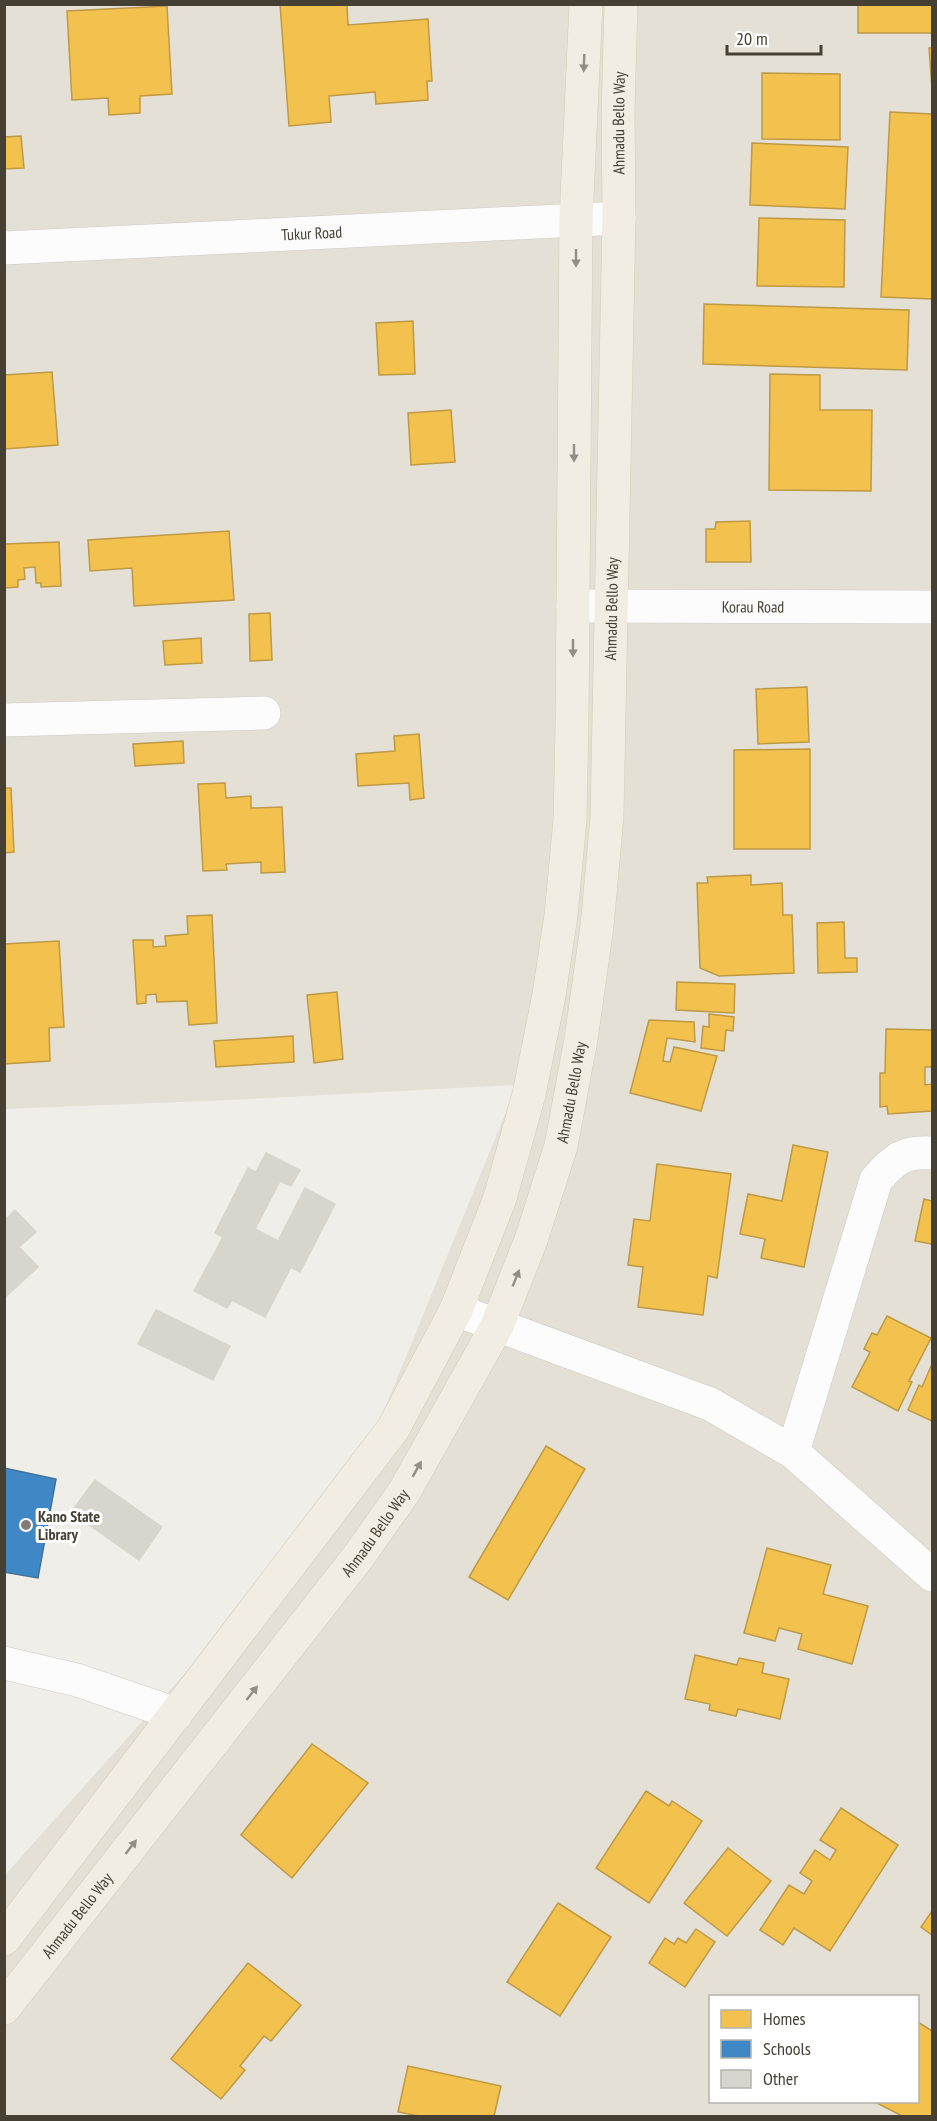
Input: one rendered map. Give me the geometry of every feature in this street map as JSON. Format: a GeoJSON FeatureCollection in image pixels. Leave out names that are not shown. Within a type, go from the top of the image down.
{"type":"FeatureCollection","features":[{"type":"Feature","properties":{"kind":"main road"},"geometry":{"type":"LineString","coordinates":[[4,1939],[393,1429],[456,1310],[500,1198],[529,1094],[549,995],[561,915],[570,820],[576,219],[586,4]]}},
{"type":"Feature","properties":{"kind":"main road","name":"Ahmadu Bello Way"},"geometry":{"type":"LineString","coordinates":[[4,2008],[365,1548],[404,1492],[497,1326],[531,1240],[561,1146],[581,1039],[597,926],[607,817],[621,4]]}},
{"type":"Feature","properties":{"kind":"street","name":"Tukur Road"},"geometry":{"type":"LineString","coordinates":[[4,248],[619,218]]}},
{"type":"Feature","properties":{"kind":"street","name":"Korau Road"},"geometry":{"type":"LineString","coordinates":[[573,606],[933,607]]}},
{"type":"Feature","properties":{"kind":"street"},"geometry":{"type":"LineString","coordinates":[[4,720],[264,713]]}},
{"type":"Feature","properties":{"kind":"street"},"geometry":{"type":"LineString","coordinates":[[793,1452],[876,1180],[892,1161],[917,1152],[933,1153]]}},
{"type":"Feature","properties":{"kind":"street"},"geometry":{"type":"LineString","coordinates":[[456,1310],[710,1404],[793,1452],[933,1575]]}},
{"type":"Feature","properties":{"kind":"street"},"geometry":{"type":"LineString","coordinates":[[4,1663],[76,1680],[176,1714]]}},
{"type":"Feature","properties":{"kind":"shaded area"},"geometry":{"type":"Polygon","coordinates":[[[5,5],[932,5],[932,2116],[5,2116],[5,1875],[354,1484],[517,1085],[5,1109],[5,5]]]}},
{"type":"Feature","properties":{"kind":"building: Homes"},"geometry":{"type":"Polygon","coordinates":[[[280,4],[347,4],[348,25],[428,19],[432,81],[427,81],[428,100],[376,104],[375,92],[329,96],[331,122],[289,126],[280,4]]]}},
{"type":"Feature","properties":{"kind":"building: Homes"},"geometry":{"type":"Polygon","coordinates":[[[858,4],[932,4],[932,33],[858,33],[858,4]]]}},
{"type":"Feature","properties":{"kind":"building: Homes"},"geometry":{"type":"Polygon","coordinates":[[[167,6],[172,94],[140,96],[140,113],[109,115],[108,98],[72,100],[67,11],[167,6]]]}},
{"type":"Feature","properties":{"kind":"building: Homes"},"geometry":{"type":"Polygon","coordinates":[[[929,48],[932,48],[932,88],[929,48]]]}},
{"type":"Feature","properties":{"kind":"building: Homes"},"geometry":{"type":"Polygon","coordinates":[[[762,73],[840,74],[840,140],[762,139],[762,73]]]}},
{"type":"Feature","properties":{"kind":"building: Homes"},"geometry":{"type":"Polygon","coordinates":[[[890,112],[932,114],[932,299],[881,297],[890,112]]]}},
{"type":"Feature","properties":{"kind":"building: Homes"},"geometry":{"type":"Polygon","coordinates":[[[21,136],[24,168],[4,169],[4,137],[21,136]]]}},
{"type":"Feature","properties":{"kind":"building: Homes"},"geometry":{"type":"Polygon","coordinates":[[[752,143],[848,147],[845,209],[750,205],[752,143]]]}},
{"type":"Feature","properties":{"kind":"building: Homes"},"geometry":{"type":"Polygon","coordinates":[[[759,218],[845,220],[844,287],[757,286],[759,218]]]}},
{"type":"Feature","properties":{"kind":"building: Homes"},"geometry":{"type":"Polygon","coordinates":[[[704,304],[909,310],[907,370],[703,364],[704,304]]]}},
{"type":"Feature","properties":{"kind":"building: Homes"},"geometry":{"type":"Polygon","coordinates":[[[413,321],[415,374],[379,375],[376,323],[413,321]]]}},
{"type":"Feature","properties":{"kind":"building: Homes"},"geometry":{"type":"Polygon","coordinates":[[[52,372],[58,445],[4,449],[4,375],[52,372]]]}},
{"type":"Feature","properties":{"kind":"building: Homes"},"geometry":{"type":"Polygon","coordinates":[[[770,374],[820,375],[820,410],[872,410],[871,491],[769,490],[770,374]]]}},
{"type":"Feature","properties":{"kind":"building: Homes"},"geometry":{"type":"Polygon","coordinates":[[[451,410],[455,462],[411,465],[408,413],[451,410]]]}},
{"type":"Feature","properties":{"kind":"building: Homes"},"geometry":{"type":"Polygon","coordinates":[[[750,521],[751,562],[706,562],[706,529],[715,529],[716,522],[750,521]]]}},
{"type":"Feature","properties":{"kind":"building: Homes"},"geometry":{"type":"Polygon","coordinates":[[[229,531],[234,600],[134,606],[132,568],[90,571],[88,540],[229,531]]]}},
{"type":"Feature","properties":{"kind":"building: Homes"},"geometry":{"type":"Polygon","coordinates":[[[59,542],[61,586],[41,587],[41,583],[36,583],[35,567],[24,568],[25,579],[18,580],[18,587],[4,588],[4,544],[59,542]]]}},
{"type":"Feature","properties":{"kind":"building: Homes"},"geometry":{"type":"Polygon","coordinates":[[[270,613],[272,660],[250,661],[249,614],[270,613]]]}},
{"type":"Feature","properties":{"kind":"building: Homes"},"geometry":{"type":"Polygon","coordinates":[[[201,638],[202,663],[165,665],[163,641],[201,638]]]}},
{"type":"Feature","properties":{"kind":"building: Homes"},"geometry":{"type":"Polygon","coordinates":[[[807,687],[809,742],[758,744],[756,689],[807,687]]]}},
{"type":"Feature","properties":{"kind":"building: Homes"},"geometry":{"type":"Polygon","coordinates":[[[419,734],[424,798],[410,800],[409,783],[358,786],[356,754],[395,751],[394,736],[419,734]]]}},
{"type":"Feature","properties":{"kind":"building: Homes"},"geometry":{"type":"Polygon","coordinates":[[[183,741],[184,763],[135,766],[133,744],[183,741]]]}},
{"type":"Feature","properties":{"kind":"building: Homes"},"geometry":{"type":"Polygon","coordinates":[[[810,749],[810,849],[734,849],[734,750],[810,749]]]}},
{"type":"Feature","properties":{"kind":"building: Homes"},"geometry":{"type":"Polygon","coordinates":[[[225,783],[226,798],[251,796],[251,808],[282,807],[285,872],[261,873],[261,862],[226,864],[227,870],[203,871],[198,784],[225,783]]]}},
{"type":"Feature","properties":{"kind":"building: Homes"},"geometry":{"type":"Polygon","coordinates":[[[4,788],[11,788],[14,852],[4,853],[4,788]]]}},
{"type":"Feature","properties":{"kind":"building: Homes"},"geometry":{"type":"Polygon","coordinates":[[[751,875],[751,885],[782,883],[783,915],[792,915],[794,973],[719,976],[700,968],[697,883],[708,883],[707,877],[751,875]]]}},
{"type":"Feature","properties":{"kind":"building: Homes"},"geometry":{"type":"Polygon","coordinates":[[[212,915],[217,1023],[189,1025],[187,1001],[157,1002],[156,994],[146,995],[146,1003],[137,1004],[133,940],[153,940],[153,947],[166,946],[165,936],[188,934],[187,916],[212,915]]]}},
{"type":"Feature","properties":{"kind":"building: Homes"},"geometry":{"type":"Polygon","coordinates":[[[844,922],[845,958],[857,958],[857,972],[818,973],[817,923],[844,922]]]}},
{"type":"Feature","properties":{"kind":"building: Homes"},"geometry":{"type":"Polygon","coordinates":[[[59,941],[64,1027],[49,1028],[50,1061],[4,1064],[4,944],[59,941]]]}},
{"type":"Feature","properties":{"kind":"building: Homes"},"geometry":{"type":"Polygon","coordinates":[[[677,982],[735,984],[734,1013],[676,1010],[677,982]]]}},
{"type":"Feature","properties":{"kind":"building: Homes"},"geometry":{"type":"Polygon","coordinates":[[[337,992],[343,1059],[314,1063],[307,995],[337,992]]]}},
{"type":"Feature","properties":{"kind":"building: Homes"},"geometry":{"type":"Polygon","coordinates":[[[709,1014],[734,1017],[733,1031],[726,1030],[724,1051],[701,1048],[703,1026],[709,1027],[709,1014]]]}},
{"type":"Feature","properties":{"kind":"building: Homes"},"geometry":{"type":"Polygon","coordinates":[[[649,1020],[694,1022],[695,1042],[667,1038],[663,1061],[670,1062],[674,1047],[717,1056],[701,1111],[630,1093],[649,1020]]]}},
{"type":"Feature","properties":{"kind":"building: Homes"},"geometry":{"type":"Polygon","coordinates":[[[886,1029],[932,1030],[932,1067],[925,1067],[925,1085],[932,1084],[932,1111],[888,1114],[887,1106],[880,1107],[880,1073],[885,1073],[886,1029]]]}},
{"type":"Feature","properties":{"kind":"building: Homes"},"geometry":{"type":"Polygon","coordinates":[[[293,1036],[294,1062],[216,1067],[214,1041],[293,1036]]]}},
{"type":"Feature","properties":{"kind":"building: Homes"},"geometry":{"type":"Polygon","coordinates":[[[793,1145],[828,1152],[804,1267],[761,1258],[765,1239],[740,1234],[748,1194],[782,1201],[793,1145]]]}},
{"type":"Feature","properties":{"kind":"building: Homes"},"geometry":{"type":"Polygon","coordinates":[[[657,1164],[731,1174],[717,1278],[708,1276],[703,1315],[638,1307],[643,1267],[628,1265],[634,1219],[650,1221],[657,1164]]]}},
{"type":"Feature","properties":{"kind":"building: Homes"},"geometry":{"type":"Polygon","coordinates":[[[924,1199],[932,1201],[932,1244],[915,1241],[924,1199]]]}},
{"type":"Feature","properties":{"kind":"building: Homes"},"geometry":{"type":"Polygon","coordinates":[[[887,1316],[931,1338],[909,1381],[912,1382],[898,1411],[852,1387],[870,1352],[864,1349],[872,1333],[877,1335],[887,1316]]]}},
{"type":"Feature","properties":{"kind":"building: Homes"},"geometry":{"type":"Polygon","coordinates":[[[932,1364],[932,1421],[908,1410],[919,1385],[922,1387],[932,1364]]]}},
{"type":"Feature","properties":{"kind":"building: Homes"},"geometry":{"type":"Polygon","coordinates":[[[546,1446],[585,1469],[508,1600],[469,1577],[546,1446]]]}},
{"type":"Feature","properties":{"kind":"building: Homes"},"geometry":{"type":"Polygon","coordinates":[[[767,1548],[831,1565],[823,1594],[868,1606],[852,1664],[798,1649],[802,1634],[779,1628],[775,1641],[744,1633],[767,1548]]]}},
{"type":"Feature","properties":{"kind":"building: Homes"},"geometry":{"type":"Polygon","coordinates":[[[695,1655],[737,1665],[739,1658],[764,1663],[762,1673],[789,1679],[780,1719],[738,1709],[736,1716],[709,1710],[710,1704],[685,1699],[695,1655]]]}},
{"type":"Feature","properties":{"kind":"building: Homes"},"geometry":{"type":"Polygon","coordinates":[[[312,1744],[368,1783],[292,1878],[241,1835],[312,1744]]]}},
{"type":"Feature","properties":{"kind":"building: Homes"},"geometry":{"type":"Polygon","coordinates":[[[646,1791],[669,1806],[672,1801],[702,1821],[649,1903],[596,1868],[646,1791]]]}},
{"type":"Feature","properties":{"kind":"building: Homes"},"geometry":{"type":"Polygon","coordinates":[[[841,1808],[898,1845],[830,1951],[794,1928],[783,1945],[760,1930],[789,1885],[804,1894],[812,1881],[800,1873],[815,1850],[830,1860],[836,1850],[820,1840],[841,1808]]]}},
{"type":"Feature","properties":{"kind":"building: Homes"},"geometry":{"type":"Polygon","coordinates":[[[728,1848],[771,1881],[727,1936],[684,1903],[728,1848]]]}},
{"type":"Feature","properties":{"kind":"building: Homes"},"geometry":{"type":"Polygon","coordinates":[[[558,1903],[611,1937],[560,2016],[507,1982],[558,1903]]]}},
{"type":"Feature","properties":{"kind":"building: Homes"},"geometry":{"type":"Polygon","coordinates":[[[932,1911],[932,1935],[921,1927],[932,1911]]]}},
{"type":"Feature","properties":{"kind":"building: Homes"},"geometry":{"type":"Polygon","coordinates":[[[696,1929],[715,1942],[685,1987],[649,1963],[665,1938],[674,1944],[678,1938],[686,1943],[696,1929]]]}},
{"type":"Feature","properties":{"kind":"building: Homes"},"geometry":{"type":"Polygon","coordinates":[[[248,1963],[301,2005],[271,2041],[264,2036],[240,2066],[245,2070],[221,2099],[171,2059],[248,1963]]]}},
{"type":"Feature","properties":{"kind":"building: Homes"},"geometry":{"type":"Polygon","coordinates":[[[919,2023],[932,2031],[932,2116],[902,2116],[877,2103],[919,2103],[919,2023]]]}},
{"type":"Feature","properties":{"kind":"building: Homes"},"geometry":{"type":"Polygon","coordinates":[[[408,2066],[501,2086],[494,2116],[419,2116],[398,2112],[408,2066]]]}},
{"type":"Feature","properties":{"kind":"building: Schools","name":"Kano State Library"},"geometry":{"type":"Polygon","coordinates":[[[4,1468],[56,1479],[38,1578],[4,1572],[4,1468]]]}},
{"type":"Feature","properties":{"kind":"building: Other"},"geometry":{"type":"Polygon","coordinates":[[[266,1153],[300,1170],[291,1186],[280,1181],[255,1229],[278,1241],[305,1188],[335,1204],[300,1272],[291,1267],[265,1317],[232,1300],[227,1308],[194,1291],[223,1237],[215,1233],[248,1168],[256,1172],[266,1153]]]}},
{"type":"Feature","properties":{"kind":"building: Other"},"geometry":{"type":"Polygon","coordinates":[[[15,1210],[36,1232],[19,1247],[38,1267],[4,1298],[4,1221],[15,1210]]]}},
{"type":"Feature","properties":{"kind":"building: Other"},"geometry":{"type":"Polygon","coordinates":[[[156,1310],[230,1346],[213,1380],[138,1344],[156,1310]]]}},
{"type":"Feature","properties":{"kind":"building: Other"},"geometry":{"type":"Polygon","coordinates":[[[95,1480],[162,1527],[139,1560],[71,1512],[95,1480]]]}},
{"type":"Feature","properties":{"kind":"place","name":"Kano State Library"},"geometry":{"type":"Point","coordinates":[26,1525]}}]}
